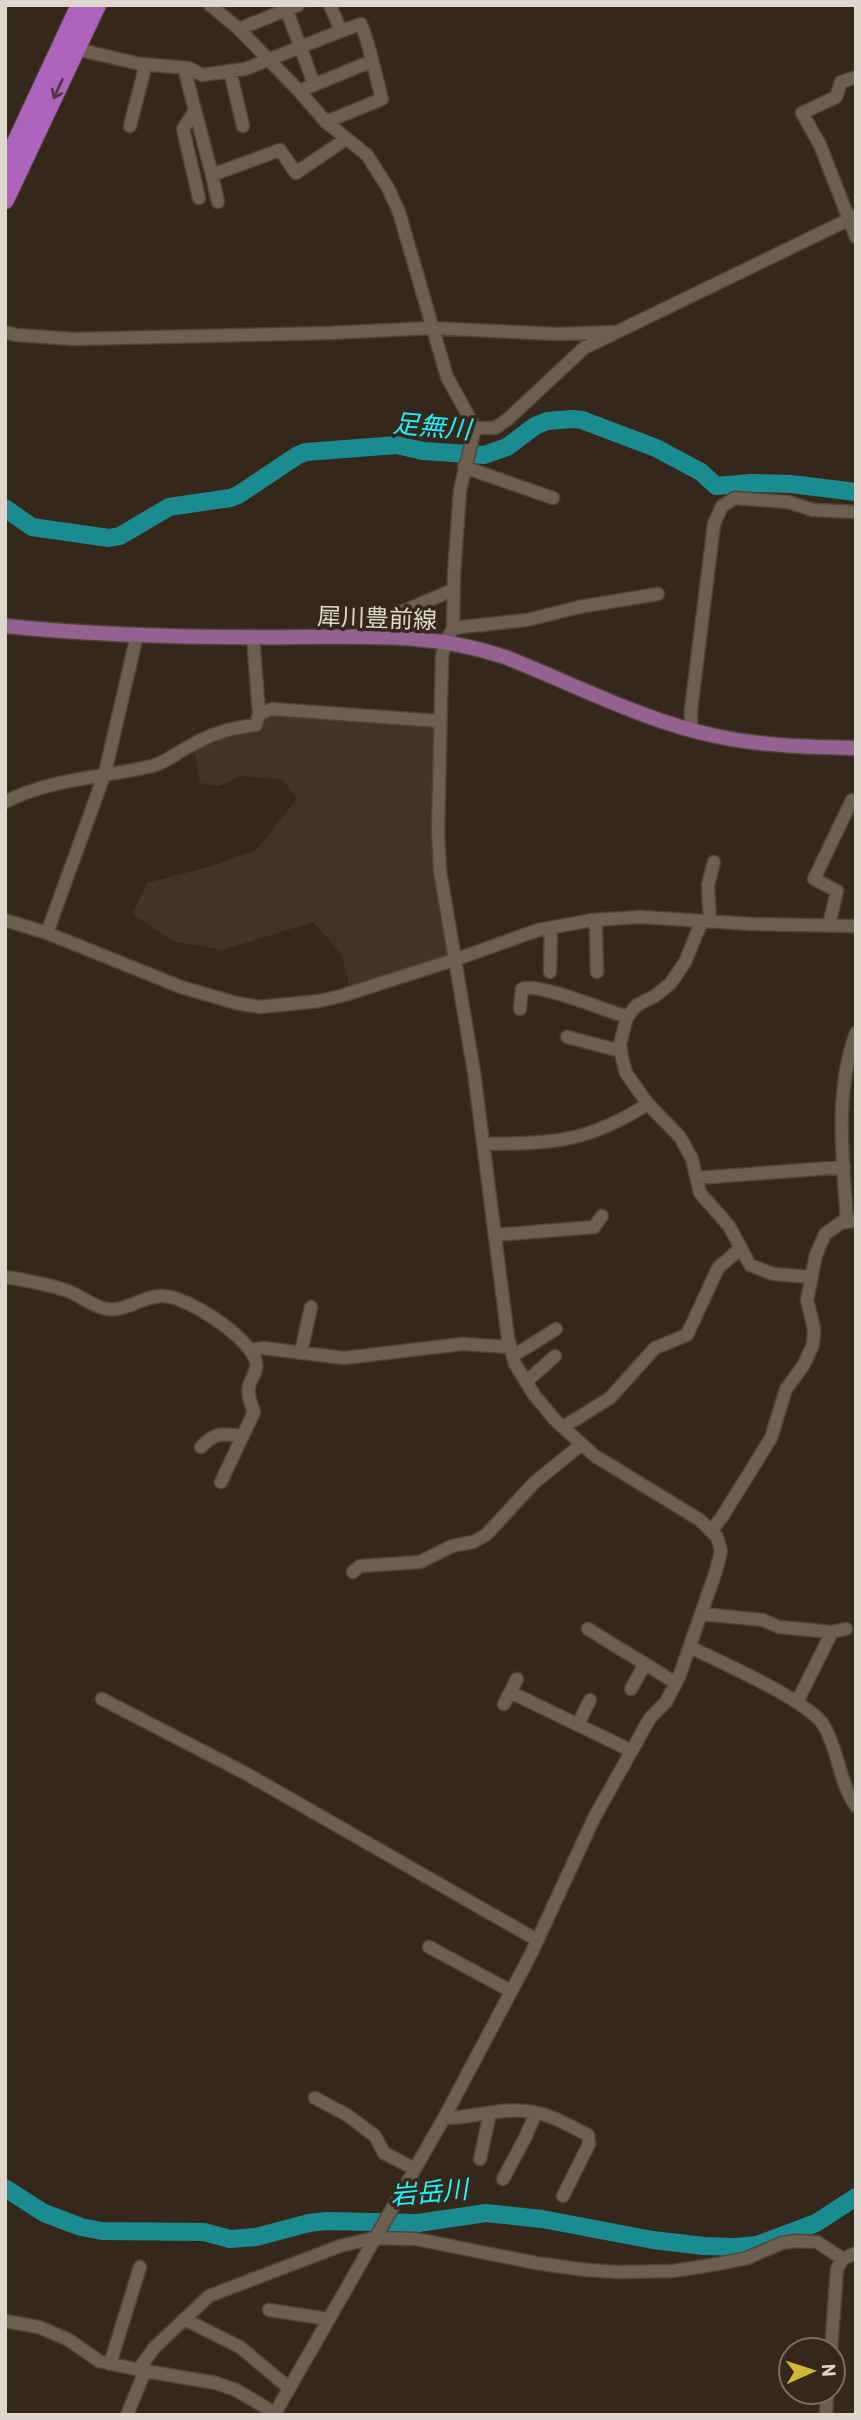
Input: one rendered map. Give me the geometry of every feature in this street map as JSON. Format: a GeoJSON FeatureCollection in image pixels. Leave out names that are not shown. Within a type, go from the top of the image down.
{"type":"FeatureCollection","features":[{"type":"Feature","properties":{"kind":"highway"},"geometry":{"type":"LineString","coordinates":[[5,166],[80,5]]}},
{"type":"Feature","properties":{"kind":"highway"},"geometry":{"type":"LineString","coordinates":[[5,200],[97,5]]}},
{"type":"Feature","properties":{"kind":"main road","name":"犀川豊前線"},"geometry":{"type":"LineString","coordinates":[[5,626],[137,635],[450,635],[650,716],[715,736],[765,743],[856,748]]}},
{"type":"Feature","properties":{"kind":"street"},"geometry":{"type":"LineString","coordinates":[[5,2321],[38,2327],[69,2340],[99,2361],[236,2390],[275,2414],[413,2168],[444,2118],[537,1940],[594,1818],[650,1718],[666,1702],[676,1683],[721,1551],[717,1537],[700,1520],[595,1456],[563,1427],[535,1396],[512,1351],[457,960],[440,871],[438,832],[442,656],[450,635],[460,490],[475,428],[447,377],[399,212],[387,186],[367,155],[326,122],[239,29],[210,5]]}},
{"type":"Feature","properties":{"kind":"street"},"geometry":{"type":"LineString","coordinates":[[330,5],[341,31]]}},
{"type":"Feature","properties":{"kind":"street"},"geometry":{"type":"LineString","coordinates":[[239,29],[293,8],[300,47],[313,84]]}},
{"type":"Feature","properties":{"kind":"street"},"geometry":{"type":"LineString","coordinates":[[76,49],[146,64],[184,68],[202,75],[245,69],[361,24],[372,51],[382,99],[326,122]]}},
{"type":"Feature","properties":{"kind":"street"},"geometry":{"type":"LineString","coordinates":[[299,91],[372,61]]}},
{"type":"Feature","properties":{"kind":"street"},"geometry":{"type":"LineString","coordinates":[[130,126],[146,64]]}},
{"type":"Feature","properties":{"kind":"street"},"geometry":{"type":"LineString","coordinates":[[184,68],[218,202]]}},
{"type":"Feature","properties":{"kind":"street"},"geometry":{"type":"LineString","coordinates":[[230,71],[243,126]]}},
{"type":"Feature","properties":{"kind":"street"},"geometry":{"type":"LineString","coordinates":[[856,77],[841,82],[836,97],[802,113],[820,145],[852,217],[856,237]]}},
{"type":"Feature","properties":{"kind":"street"},"geometry":{"type":"LineString","coordinates":[[195,111],[183,129],[200,198]]}},
{"type":"Feature","properties":{"kind":"street"},"geometry":{"type":"LineString","coordinates":[[212,175],[280,150],[296,173],[345,139]]}},
{"type":"Feature","properties":{"kind":"street"},"geometry":{"type":"LineString","coordinates":[[475,428],[495,428],[508,419],[584,348],[852,217]]}},
{"type":"Feature","properties":{"kind":"street"},"geometry":{"type":"LineString","coordinates":[[5,332],[74,339],[341,333],[432,328],[558,334],[614,332]]}},
{"type":"Feature","properties":{"kind":"street"},"geometry":{"type":"LineString","coordinates":[[464,467],[553,498]]}},
{"type":"Feature","properties":{"kind":"street"},"geometry":{"type":"LineString","coordinates":[[691,729],[691,710],[714,524],[718,511],[735,498],[788,502],[813,510],[856,512]]}},
{"type":"Feature","properties":{"kind":"street"},"geometry":{"type":"LineString","coordinates":[[352,636],[364,628],[453,590]]}},
{"type":"Feature","properties":{"kind":"street"},"geometry":{"type":"LineString","coordinates":[[450,635],[579,607],[659,594]]}},
{"type":"Feature","properties":{"kind":"street"},"geometry":{"type":"LineString","coordinates":[[47,933],[105,773],[137,635]]}},
{"type":"Feature","properties":{"kind":"street"},"geometry":{"type":"LineString","coordinates":[[5,802],[66,780],[155,765],[229,728],[256,725],[259,714],[253,636]]}},
{"type":"Feature","properties":{"kind":"street"},"geometry":{"type":"LineString","coordinates":[[259,714],[272,709],[439,721]]}},
{"type":"Feature","properties":{"kind":"street"},"geometry":{"type":"LineString","coordinates":[[829,925],[837,891],[814,879],[852,800]]}},
{"type":"Feature","properties":{"kind":"street"},"geometry":{"type":"LineString","coordinates":[[714,862],[708,885],[706,921],[685,962],[670,984],[655,996],[637,1004],[626,1017],[620,1044],[626,1073],[648,1104],[680,1137],[692,1159],[700,1193],[729,1226],[750,1265],[759,1270],[812,1277]]}},
{"type":"Feature","properties":{"kind":"street"},"geometry":{"type":"LineString","coordinates":[[5,920],[47,933],[180,987],[250,1007],[275,1007],[341,996],[457,960],[538,930],[592,920],[641,918],[856,926]]}},
{"type":"Feature","properties":{"kind":"street"},"geometry":{"type":"LineString","coordinates":[[592,920],[596,928],[597,972]]}},
{"type":"Feature","properties":{"kind":"street"},"geometry":{"type":"LineString","coordinates":[[550,972],[551,928]]}},
{"type":"Feature","properties":{"kind":"street"},"geometry":{"type":"LineString","coordinates":[[520,1009],[522,989],[528,987],[554,992],[626,1017]]}},
{"type":"Feature","properties":{"kind":"street"},"geometry":{"type":"LineString","coordinates":[[711,1531],[771,1438],[786,1389],[803,1366],[813,1345],[814,1329],[807,1300],[816,1255],[825,1234],[842,1222],[851,1221],[844,1167],[844,1081],[856,1033]]}},
{"type":"Feature","properties":{"kind":"street"},"geometry":{"type":"LineString","coordinates":[[567,1037],[621,1051]]}},
{"type":"Feature","properties":{"kind":"street"},"geometry":{"type":"LineString","coordinates":[[483,1144],[543,1143],[577,1138],[609,1126],[648,1104]]}},
{"type":"Feature","properties":{"kind":"street"},"geometry":{"type":"LineString","coordinates":[[697,1178],[844,1167]]}},
{"type":"Feature","properties":{"kind":"street"},"geometry":{"type":"LineString","coordinates":[[495,1236],[594,1227],[602,1216]]}},
{"type":"Feature","properties":{"kind":"street"},"geometry":{"type":"LineString","coordinates":[[563,1427],[610,1398],[655,1348],[687,1335],[718,1268],[741,1248]]}},
{"type":"Feature","properties":{"kind":"street"},"geometry":{"type":"LineString","coordinates":[[5,1278],[31,1281],[68,1292],[109,1310],[145,1297],[165,1296],[185,1300],[201,1308],[251,1350],[257,1365],[256,1375],[249,1385],[254,1412],[221,1482]]}},
{"type":"Feature","properties":{"kind":"street"},"geometry":{"type":"LineString","coordinates":[[301,1352],[311,1307]]}},
{"type":"Feature","properties":{"kind":"street"},"geometry":{"type":"LineString","coordinates":[[251,1350],[263,1348],[344,1358],[462,1344],[512,1351],[556,1329]]}},
{"type":"Feature","properties":{"kind":"street"},"geometry":{"type":"LineString","coordinates":[[526,1381],[555,1356]]}},
{"type":"Feature","properties":{"kind":"street"},"geometry":{"type":"LineString","coordinates":[[201,1447],[216,1434],[243,1436]]}},
{"type":"Feature","properties":{"kind":"street"},"geometry":{"type":"LineString","coordinates":[[353,1572],[360,1566],[420,1562],[452,1546],[473,1542],[486,1535],[534,1482],[582,1444]]}},
{"type":"Feature","properties":{"kind":"street"},"geometry":{"type":"LineString","coordinates":[[701,1614],[763,1620],[779,1627],[832,1632],[846,1629]]}},
{"type":"Feature","properties":{"kind":"street"},"geometry":{"type":"LineString","coordinates":[[588,1629],[676,1683]]}},
{"type":"Feature","properties":{"kind":"street"},"geometry":{"type":"LineString","coordinates":[[797,1702],[832,1632]]}},
{"type":"Feature","properties":{"kind":"street"},"geometry":{"type":"LineString","coordinates":[[690,1647],[797,1702],[822,1722],[832,1740],[850,1798],[856,1806]]}},
{"type":"Feature","properties":{"kind":"street"},"geometry":{"type":"LineString","coordinates":[[631,1689],[645,1664]]}},
{"type":"Feature","properties":{"kind":"street"},"geometry":{"type":"LineString","coordinates":[[503,1704],[516,1679]]}},
{"type":"Feature","properties":{"kind":"street"},"geometry":{"type":"LineString","coordinates":[[510,1692],[632,1751]]}},
{"type":"Feature","properties":{"kind":"street"},"geometry":{"type":"LineString","coordinates":[[102,1699],[245,1773],[537,1940]]}},
{"type":"Feature","properties":{"kind":"street"},"geometry":{"type":"LineString","coordinates":[[578,1724],[590,1700]]}},
{"type":"Feature","properties":{"kind":"street"},"geometry":{"type":"LineString","coordinates":[[429,1947],[511,1991]]}},
{"type":"Feature","properties":{"kind":"street"},"geometry":{"type":"LineString","coordinates":[[315,2098],[346,2115],[375,2136],[384,2153],[413,2168]]}},
{"type":"Feature","properties":{"kind":"street"},"geometry":{"type":"LineString","coordinates":[[444,2118],[466,2118],[503,2111],[536,2113],[552,2117],[588,2135],[590,2144],[563,2196]]}},
{"type":"Feature","properties":{"kind":"street"},"geometry":{"type":"LineString","coordinates":[[480,2159],[490,2113]]}},
{"type":"Feature","properties":{"kind":"street"},"geometry":{"type":"LineString","coordinates":[[503,2179],[536,2113]]}},
{"type":"Feature","properties":{"kind":"street"},"geometry":{"type":"LineString","coordinates":[[127,2415],[141,2371],[155,2347],[209,2296],[340,2246],[374,2238],[416,2239],[536,2263],[620,2272],[673,2271],[718,2264],[747,2258],[782,2243],[795,2241],[817,2242],[843,2259]]}},
{"type":"Feature","properties":{"kind":"street"},"geometry":{"type":"LineString","coordinates":[[832,2336],[837,2269],[843,2259],[856,2253]]}},
{"type":"Feature","properties":{"kind":"street"},"geometry":{"type":"LineString","coordinates":[[110,2364],[140,2267]]}},
{"type":"Feature","properties":{"kind":"street"},"geometry":{"type":"LineString","coordinates":[[269,2310],[328,2319]]}},
{"type":"Feature","properties":{"kind":"street"},"geometry":{"type":"LineString","coordinates":[[184,2319],[240,2347],[289,2388]]}},
{"type":"Feature","properties":{"kind":"shaded area"},"geometry":{"type":"Polygon","coordinates":[[[259,714],[439,721],[440,871],[447,954],[413,972],[351,993],[341,953],[313,922],[223,950],[173,941],[132,914],[147,883],[212,866],[256,850],[297,799],[283,780],[241,776],[219,786],[200,783],[193,744],[256,725],[259,714]]]}},
{"type":"Feature","properties":{"kind":"waterway","name":"足無川"},"geometry":{"type":"LineString","coordinates":[[5,508],[32,527],[109,538],[120,536],[169,507],[238,495],[306,452],[397,445],[423,451],[484,455],[507,447],[535,426],[547,421],[572,419],[582,420],[656,448],[701,472],[716,486],[791,484],[856,492]]}},
{"type":"Feature","properties":{"kind":"waterway","name":"岩岳川"},"geometry":{"type":"LineString","coordinates":[[5,2188],[44,2213],[81,2227],[102,2231],[204,2232],[230,2239],[256,2237],[327,2221],[418,2223],[486,2213],[542,2219],[653,2240],[735,2247],[757,2245],[816,2223],[856,2197]]}}]}
